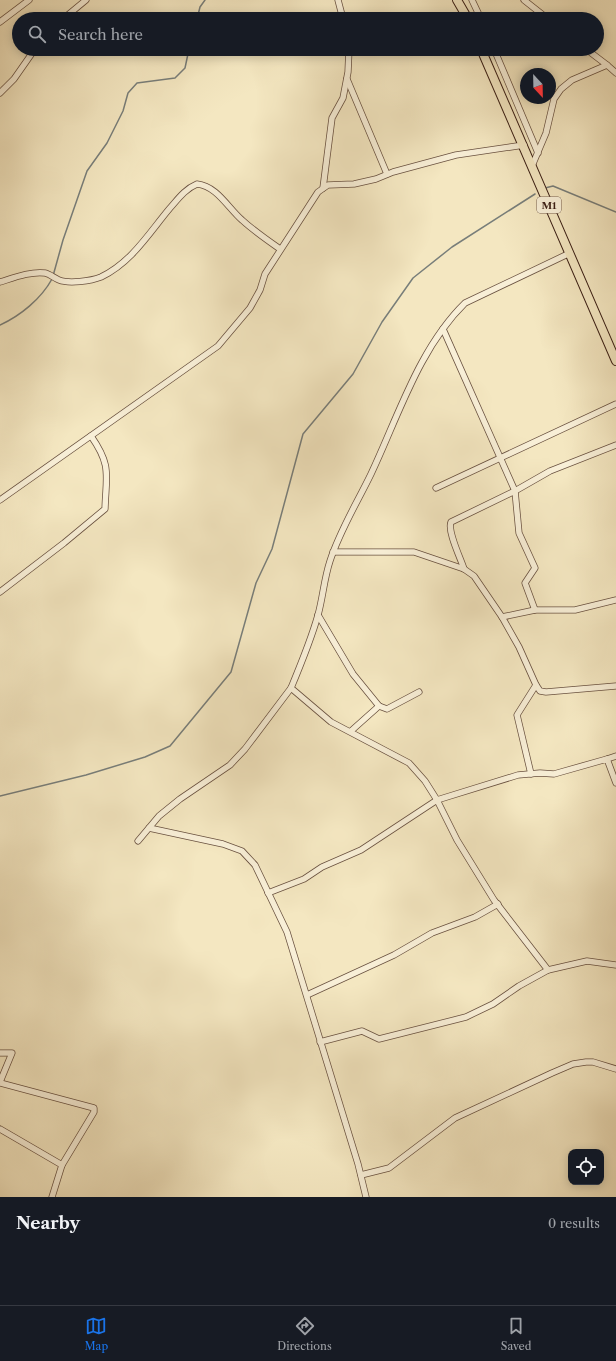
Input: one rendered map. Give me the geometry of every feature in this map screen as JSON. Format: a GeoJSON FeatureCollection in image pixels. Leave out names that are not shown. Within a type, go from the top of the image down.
{"type":"FeatureCollection","features":[{"type":"Feature","properties":{"kind":"highway"},"geometry":{"type":"LineString","coordinates":[[457,0],[464,12]]}},
{"type":"Feature","properties":{"kind":"highway","name":"M1"},"geometry":{"type":"LineString","coordinates":[[485,56],[616,361]]}},
{"type":"Feature","properties":{"kind":"street"},"geometry":{"type":"LineString","coordinates":[[13,12],[29,0]]}},
{"type":"Feature","properties":{"kind":"street"},"geometry":{"type":"LineString","coordinates":[[71,12],[86,0]]}},
{"type":"Feature","properties":{"kind":"street"},"geometry":{"type":"LineString","coordinates":[[338,0],[341,12]]}},
{"type":"Feature","properties":{"kind":"street"},"geometry":{"type":"LineString","coordinates":[[472,0],[478,12]]}},
{"type":"Feature","properties":{"kind":"street"},"geometry":{"type":"LineString","coordinates":[[524,0],[539,12]]}},
{"type":"Feature","properties":{"kind":"street"},"geometry":{"type":"LineString","coordinates":[[0,22],[12,13]]}},
{"type":"Feature","properties":{"kind":"street"},"geometry":{"type":"LineString","coordinates":[[0,93],[14,79],[30,56]]}},
{"type":"Feature","properties":{"kind":"street"},"geometry":{"type":"LineString","coordinates":[[323,188],[332,118],[343,98],[349,56]]}},
{"type":"Feature","properties":{"kind":"street"},"geometry":{"type":"LineString","coordinates":[[497,56],[538,153]]}},
{"type":"Feature","properties":{"kind":"street"},"geometry":{"type":"LineString","coordinates":[[595,56],[616,73]]}},
{"type":"Feature","properties":{"kind":"street"},"geometry":{"type":"LineString","coordinates":[[532,166],[546,133],[554,99],[560,89],[572,80],[607,65]]}},
{"type":"Feature","properties":{"kind":"street"},"geometry":{"type":"LineString","coordinates":[[347,78],[387,174]]}},
{"type":"Feature","properties":{"kind":"street"},"geometry":{"type":"LineString","coordinates":[[0,500],[218,346],[250,308],[260,290],[265,274],[280,249],[318,192],[323,188],[361,182],[456,155],[524,145]]}},
{"type":"Feature","properties":{"kind":"street"},"geometry":{"type":"LineString","coordinates":[[0,282],[25,275],[44,273],[59,280],[93,280],[126,260],[136,251],[182,194],[197,184],[204,185],[220,196],[242,220],[280,249]]}},
{"type":"Feature","properties":{"kind":"street"},"geometry":{"type":"LineString","coordinates":[[138,841],[149,828],[180,799],[230,765],[245,748],[291,688],[318,615],[324,583],[333,552],[346,522],[371,474],[416,374],[454,313],[465,303],[570,253]]}},
{"type":"Feature","properties":{"kind":"street"},"geometry":{"type":"LineString","coordinates":[[443,329],[499,458],[515,491],[519,533],[535,568],[524,582],[535,610]]}},
{"type":"Feature","properties":{"kind":"street"},"geometry":{"type":"LineString","coordinates":[[436,488],[459,479],[499,458],[616,404]]}},
{"type":"Feature","properties":{"kind":"street"},"geometry":{"type":"LineString","coordinates":[[0,592],[64,543],[105,509],[106,460],[91,436]]}},
{"type":"Feature","properties":{"kind":"street"},"geometry":{"type":"LineString","coordinates":[[464,569],[449,527],[451,522],[515,491],[550,471],[616,445]]}},
{"type":"Feature","properties":{"kind":"street"},"geometry":{"type":"LineString","coordinates":[[333,552],[414,552],[425,554],[464,569],[474,576],[502,617],[519,647],[540,691],[546,692],[616,686]]}},
{"type":"Feature","properties":{"kind":"street"},"geometry":{"type":"LineString","coordinates":[[502,617],[535,610],[575,610],[616,600]]}},
{"type":"Feature","properties":{"kind":"street"},"geometry":{"type":"LineString","coordinates":[[318,615],[353,674],[379,706],[387,709],[419,692]]}},
{"type":"Feature","properties":{"kind":"street"},"geometry":{"type":"LineString","coordinates":[[531,774],[517,715],[536,685]]}},
{"type":"Feature","properties":{"kind":"street"},"geometry":{"type":"LineString","coordinates":[[291,688],[324,718],[409,763],[437,800],[457,840],[498,904],[548,970]]}},
{"type":"Feature","properties":{"kind":"street"},"geometry":{"type":"LineString","coordinates":[[351,731],[379,706]]}},
{"type":"Feature","properties":{"kind":"street"},"geometry":{"type":"LineString","coordinates":[[268,893],[304,879],[322,868],[361,850],[437,800],[518,775],[554,774],[616,756]]}},
{"type":"Feature","properties":{"kind":"street"},"geometry":{"type":"LineString","coordinates":[[607,759],[616,783]]}},
{"type":"Feature","properties":{"kind":"street"},"geometry":{"type":"LineString","coordinates":[[149,828],[223,844],[242,851],[255,865],[287,932],[361,1175],[366,1197]]}},
{"type":"Feature","properties":{"kind":"street"},"geometry":{"type":"LineString","coordinates":[[307,995],[394,955],[432,933],[475,917],[498,904]]}},
{"type":"Feature","properties":{"kind":"street"},"geometry":{"type":"LineString","coordinates":[[320,1042],[365,1031],[379,1039],[466,1017],[493,1004],[519,986],[548,970],[587,961],[616,965]]}},
{"type":"Feature","properties":{"kind":"street"},"geometry":{"type":"LineString","coordinates":[[0,1053],[12,1053],[0,1082],[94,1108],[94,1112],[62,1165],[52,1197]]}},
{"type":"Feature","properties":{"kind":"street"},"geometry":{"type":"LineString","coordinates":[[361,1175],[389,1168],[455,1118],[573,1064],[593,1062],[616,1068]]}},
{"type":"Feature","properties":{"kind":"street"},"geometry":{"type":"LineString","coordinates":[[0,1129],[62,1165]]}},
{"type":"Feature","properties":{"kind":"waterway"},"geometry":{"type":"LineString","coordinates":[[199,12],[200,7],[205,0]]}},
{"type":"Feature","properties":{"kind":"waterway"},"geometry":{"type":"LineString","coordinates":[[53,276],[63,240],[87,171],[107,143],[123,111],[128,93],[137,83],[175,78],[185,68],[188,56]]}},
{"type":"Feature","properties":{"kind":"waterway"},"geometry":{"type":"LineString","coordinates":[[545,188],[553,186],[616,212]]}},
{"type":"Feature","properties":{"kind":"waterway"},"geometry":{"type":"LineString","coordinates":[[0,796],[86,775],[145,757],[170,746],[231,672],[256,583],[272,549],[303,434],[353,374],[382,322],[413,278],[452,247],[535,194]]}},
{"type":"Feature","properties":{"kind":"waterway"},"geometry":{"type":"LineString","coordinates":[[0,325],[15,317],[36,300],[52,279]]}}]}
